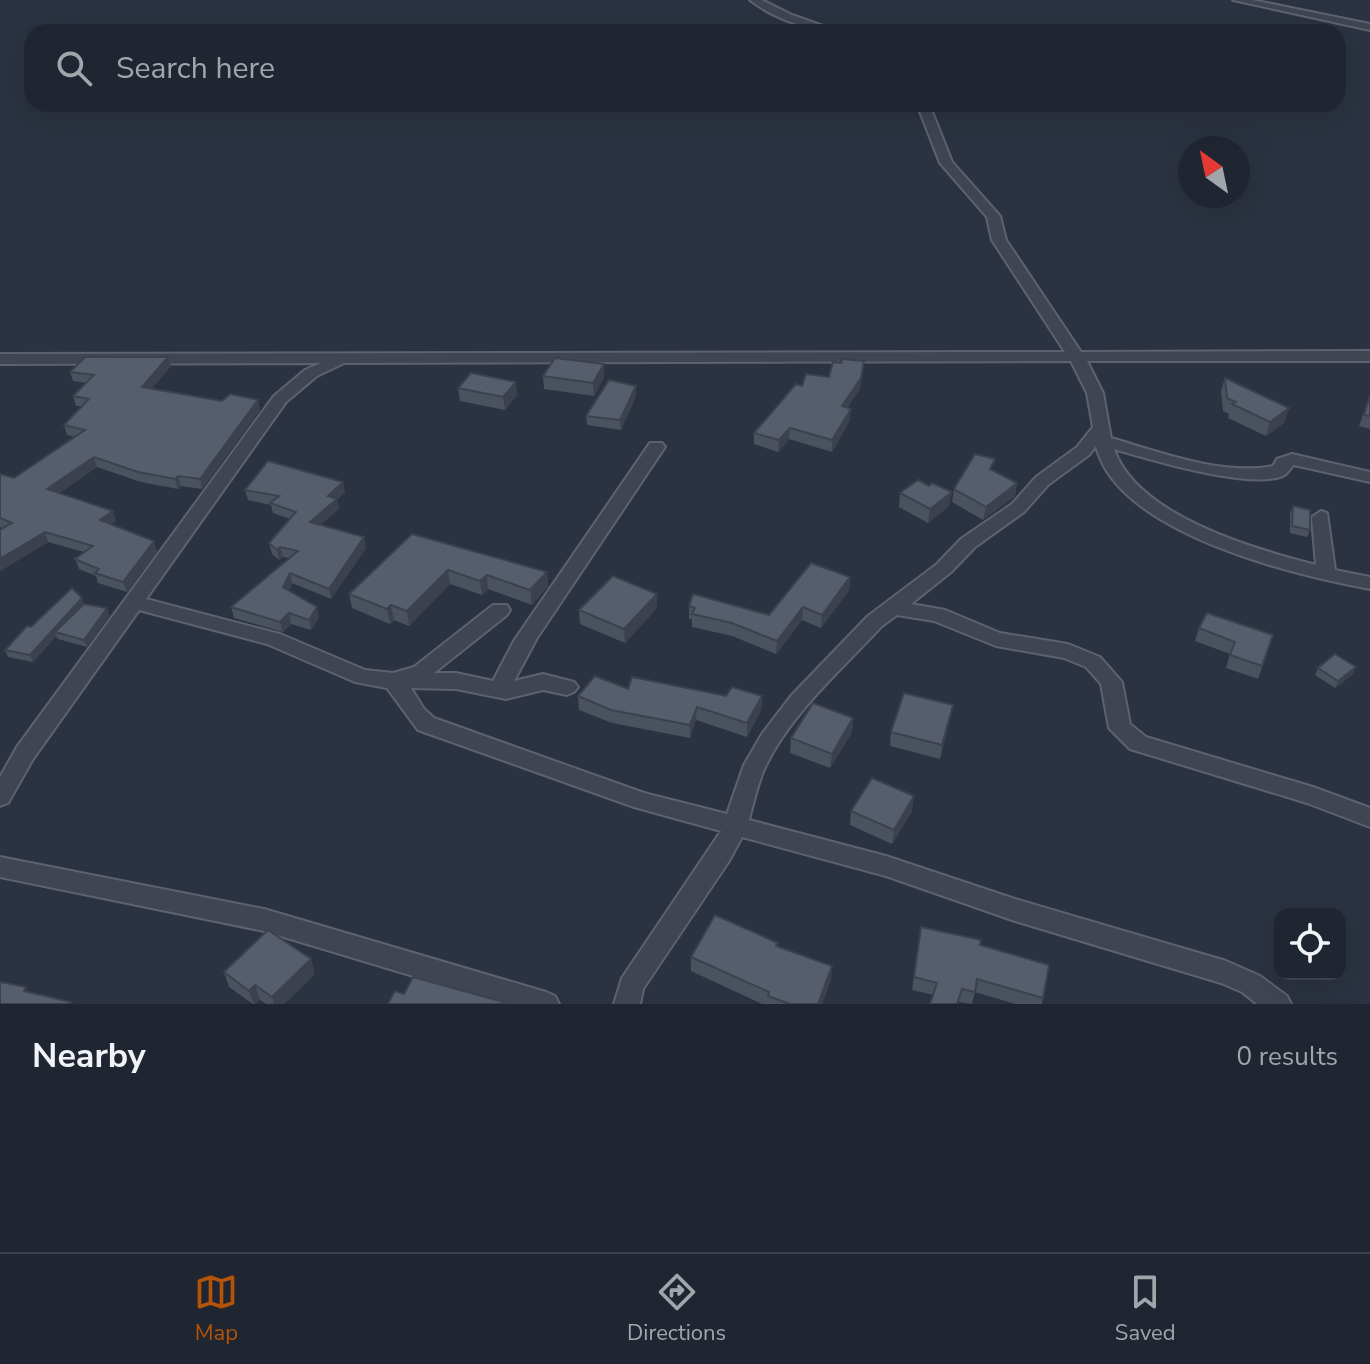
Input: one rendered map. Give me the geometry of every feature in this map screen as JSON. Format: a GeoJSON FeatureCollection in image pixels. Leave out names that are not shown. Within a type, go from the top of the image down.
{"type":"FeatureCollection","features":[{"type":"Feature","properties":{"kind":"street"},"geometry":{"type":"LineString","coordinates":[[755,0],[810,24]]}},
{"type":"Feature","properties":{"kind":"street"},"geometry":{"type":"LineString","coordinates":[[1238,0],[1270,3],[1370,27]]}},
{"type":"Feature","properties":{"kind":"street"},"geometry":{"type":"LineString","coordinates":[[926,112],[946,163],[993,216],[999,240],[1096,394],[1101,436],[1116,473],[1160,508],[1252,553],[1326,575],[1370,583]]}},
{"type":"Feature","properties":{"kind":"street"},"geometry":{"type":"LineString","coordinates":[[0,359],[1370,356]]}},
{"type":"Feature","properties":{"kind":"street"},"geometry":{"type":"LineString","coordinates":[[0,797],[25,753],[137,603],[280,399],[311,373],[345,357]]}},
{"type":"Feature","properties":{"kind":"street"},"geometry":{"type":"LineString","coordinates":[[1101,436],[1218,468],[1269,473],[1280,470],[1283,463],[1292,459],[1370,477]]}},
{"type":"Feature","properties":{"kind":"street"},"geometry":{"type":"LineString","coordinates":[[627,1004],[631,986],[735,827],[752,771],[770,740],[862,633],[944,568],[968,543],[1018,508],[1042,481],[1101,436]]}},
{"type":"Feature","properties":{"kind":"street"},"geometry":{"type":"LineString","coordinates":[[500,690],[528,635],[569,577],[616,499],[656,447]]}},
{"type":"Feature","properties":{"kind":"street"},"geometry":{"type":"LineString","coordinates":[[1321,517],[1326,575]]}},
{"type":"Feature","properties":{"kind":"street"},"geometry":{"type":"LineString","coordinates":[[137,603],[273,639],[362,677],[456,681],[513,691],[543,682],[567,687]]}},
{"type":"Feature","properties":{"kind":"street"},"geometry":{"type":"LineString","coordinates":[[892,607],[938,615],[996,639],[1081,656],[1102,669],[1111,682],[1120,728],[1138,743],[1313,796],[1370,818]]}},
{"type":"Feature","properties":{"kind":"street"},"geometry":{"type":"LineString","coordinates":[[397,680],[439,660],[500,610]]}},
{"type":"Feature","properties":{"kind":"street"},"geometry":{"type":"LineString","coordinates":[[397,680],[418,718],[426,724],[642,801],[886,866],[1079,930],[1201,965],[1251,984],[1278,1004]]}},
{"type":"Feature","properties":{"kind":"street"},"geometry":{"type":"LineString","coordinates":[[0,867],[264,920],[546,1004]]}},
{"type":"Feature","properties":{"kind":"building"},"geometry":{"type":"Polygon","coordinates":[[[85,357],[168,357],[142,387],[222,401],[230,394],[258,400],[200,479],[178,476],[175,479],[138,472],[94,457],[47,489],[113,511],[100,520],[154,541],[123,582],[95,573],[99,569],[75,559],[93,546],[45,532],[0,559],[0,530],[12,523],[0,518],[0,474],[14,478],[85,430],[64,425],[89,399],[73,396],[94,375],[70,372],[85,357]]]}},
{"type":"Feature","properties":{"kind":"building"},"geometry":{"type":"Polygon","coordinates":[[[555,358],[604,364],[593,383],[543,376],[555,358]]]}},
{"type":"Feature","properties":{"kind":"building"},"geometry":{"type":"Polygon","coordinates":[[[842,359],[864,361],[861,378],[842,406],[851,409],[832,440],[790,428],[779,440],[754,433],[796,384],[802,386],[806,374],[829,377],[833,362],[841,363],[842,359]]]}},
{"type":"Feature","properties":{"kind":"building"},"geometry":{"type":"Polygon","coordinates":[[[471,373],[516,382],[503,397],[458,388],[471,373]]]}},
{"type":"Feature","properties":{"kind":"building"},"geometry":{"type":"Polygon","coordinates":[[[1225,378],[1289,408],[1270,422],[1232,404],[1236,402],[1227,398],[1225,378]]]}},
{"type":"Feature","properties":{"kind":"building"},"geometry":{"type":"Polygon","coordinates":[[[609,380],[636,386],[620,420],[586,416],[609,380]]]}},
{"type":"Feature","properties":{"kind":"building"},"geometry":{"type":"Polygon","coordinates":[[[1370,395],[1370,416],[1364,415],[1370,395]]]}},
{"type":"Feature","properties":{"kind":"building"},"geometry":{"type":"Polygon","coordinates":[[[975,454],[995,459],[990,469],[1017,483],[986,507],[954,489],[975,454]]]}},
{"type":"Feature","properties":{"kind":"building"},"geometry":{"type":"Polygon","coordinates":[[[268,461],[343,482],[328,496],[337,499],[310,522],[364,537],[329,589],[290,573],[283,587],[317,607],[309,620],[289,613],[280,622],[231,607],[298,551],[280,547],[277,550],[269,543],[296,512],[270,503],[279,496],[245,490],[268,461]]]}},
{"type":"Feature","properties":{"kind":"building"},"geometry":{"type":"Polygon","coordinates":[[[918,480],[952,492],[930,509],[900,493],[918,480]]]}},
{"type":"Feature","properties":{"kind":"building"},"geometry":{"type":"Polygon","coordinates":[[[1293,506],[1310,510],[1310,530],[1292,526],[1293,506]]]}},
{"type":"Feature","properties":{"kind":"building"},"geometry":{"type":"Polygon","coordinates":[[[412,534],[547,572],[530,590],[487,575],[480,581],[448,570],[407,611],[391,605],[387,609],[349,594],[412,534]]]}},
{"type":"Feature","properties":{"kind":"building"},"geometry":{"type":"Polygon","coordinates":[[[811,563],[850,577],[822,615],[803,607],[777,641],[732,623],[692,614],[695,608],[689,606],[693,594],[769,615],[811,563]]]}},
{"type":"Feature","properties":{"kind":"building"},"geometry":{"type":"Polygon","coordinates":[[[613,576],[657,594],[624,629],[579,610],[613,576]]]}},
{"type":"Feature","properties":{"kind":"building"},"geometry":{"type":"Polygon","coordinates":[[[72,588],[82,598],[30,655],[5,650],[27,626],[31,627],[72,588]]]}},
{"type":"Feature","properties":{"kind":"building"},"geometry":{"type":"Polygon","coordinates":[[[84,604],[107,608],[84,640],[55,632],[84,604]]]}},
{"type":"Feature","properties":{"kind":"building"},"geometry":{"type":"Polygon","coordinates":[[[1207,613],[1273,635],[1262,666],[1230,655],[1235,642],[1199,628],[1207,613]]]}},
{"type":"Feature","properties":{"kind":"building"},"geometry":{"type":"Polygon","coordinates":[[[1335,654],[1356,667],[1338,681],[1318,668],[1335,654]]]}},
{"type":"Feature","properties":{"kind":"building"},"geometry":{"type":"Polygon","coordinates":[[[595,676],[628,689],[632,677],[726,696],[732,687],[762,696],[747,723],[697,707],[690,725],[611,710],[578,696],[595,676]]]}},
{"type":"Feature","properties":{"kind":"building"},"geometry":{"type":"Polygon","coordinates":[[[904,693],[953,705],[942,745],[891,732],[904,693]]]}},
{"type":"Feature","properties":{"kind":"building"},"geometry":{"type":"Polygon","coordinates":[[[813,703],[853,718],[832,754],[791,738],[813,703]]]}},
{"type":"Feature","properties":{"kind":"building"},"geometry":{"type":"Polygon","coordinates":[[[872,778],[914,796],[894,830],[851,811],[872,778]]]}},
{"type":"Feature","properties":{"kind":"building"},"geometry":{"type":"Polygon","coordinates":[[[715,915],[778,943],[776,946],[832,966],[818,1004],[790,1004],[768,996],[769,992],[691,957],[715,915]]]}},
{"type":"Feature","properties":{"kind":"building"},"geometry":{"type":"Polygon","coordinates":[[[921,927],[981,940],[980,945],[1049,965],[1043,998],[977,979],[975,992],[962,989],[957,1004],[930,1004],[937,983],[914,977],[921,927]]]}},
{"type":"Feature","properties":{"kind":"building"},"geometry":{"type":"Polygon","coordinates":[[[268,930],[311,959],[272,997],[255,985],[249,991],[224,972],[268,930]]]}},
{"type":"Feature","properties":{"kind":"building"},"geometry":{"type":"Polygon","coordinates":[[[413,977],[511,1004],[388,1004],[395,991],[404,994],[413,977]]]}},
{"type":"Feature","properties":{"kind":"building"},"geometry":{"type":"Polygon","coordinates":[[[0,982],[26,987],[24,991],[71,1002],[0,1004],[0,982]]]}}]}
